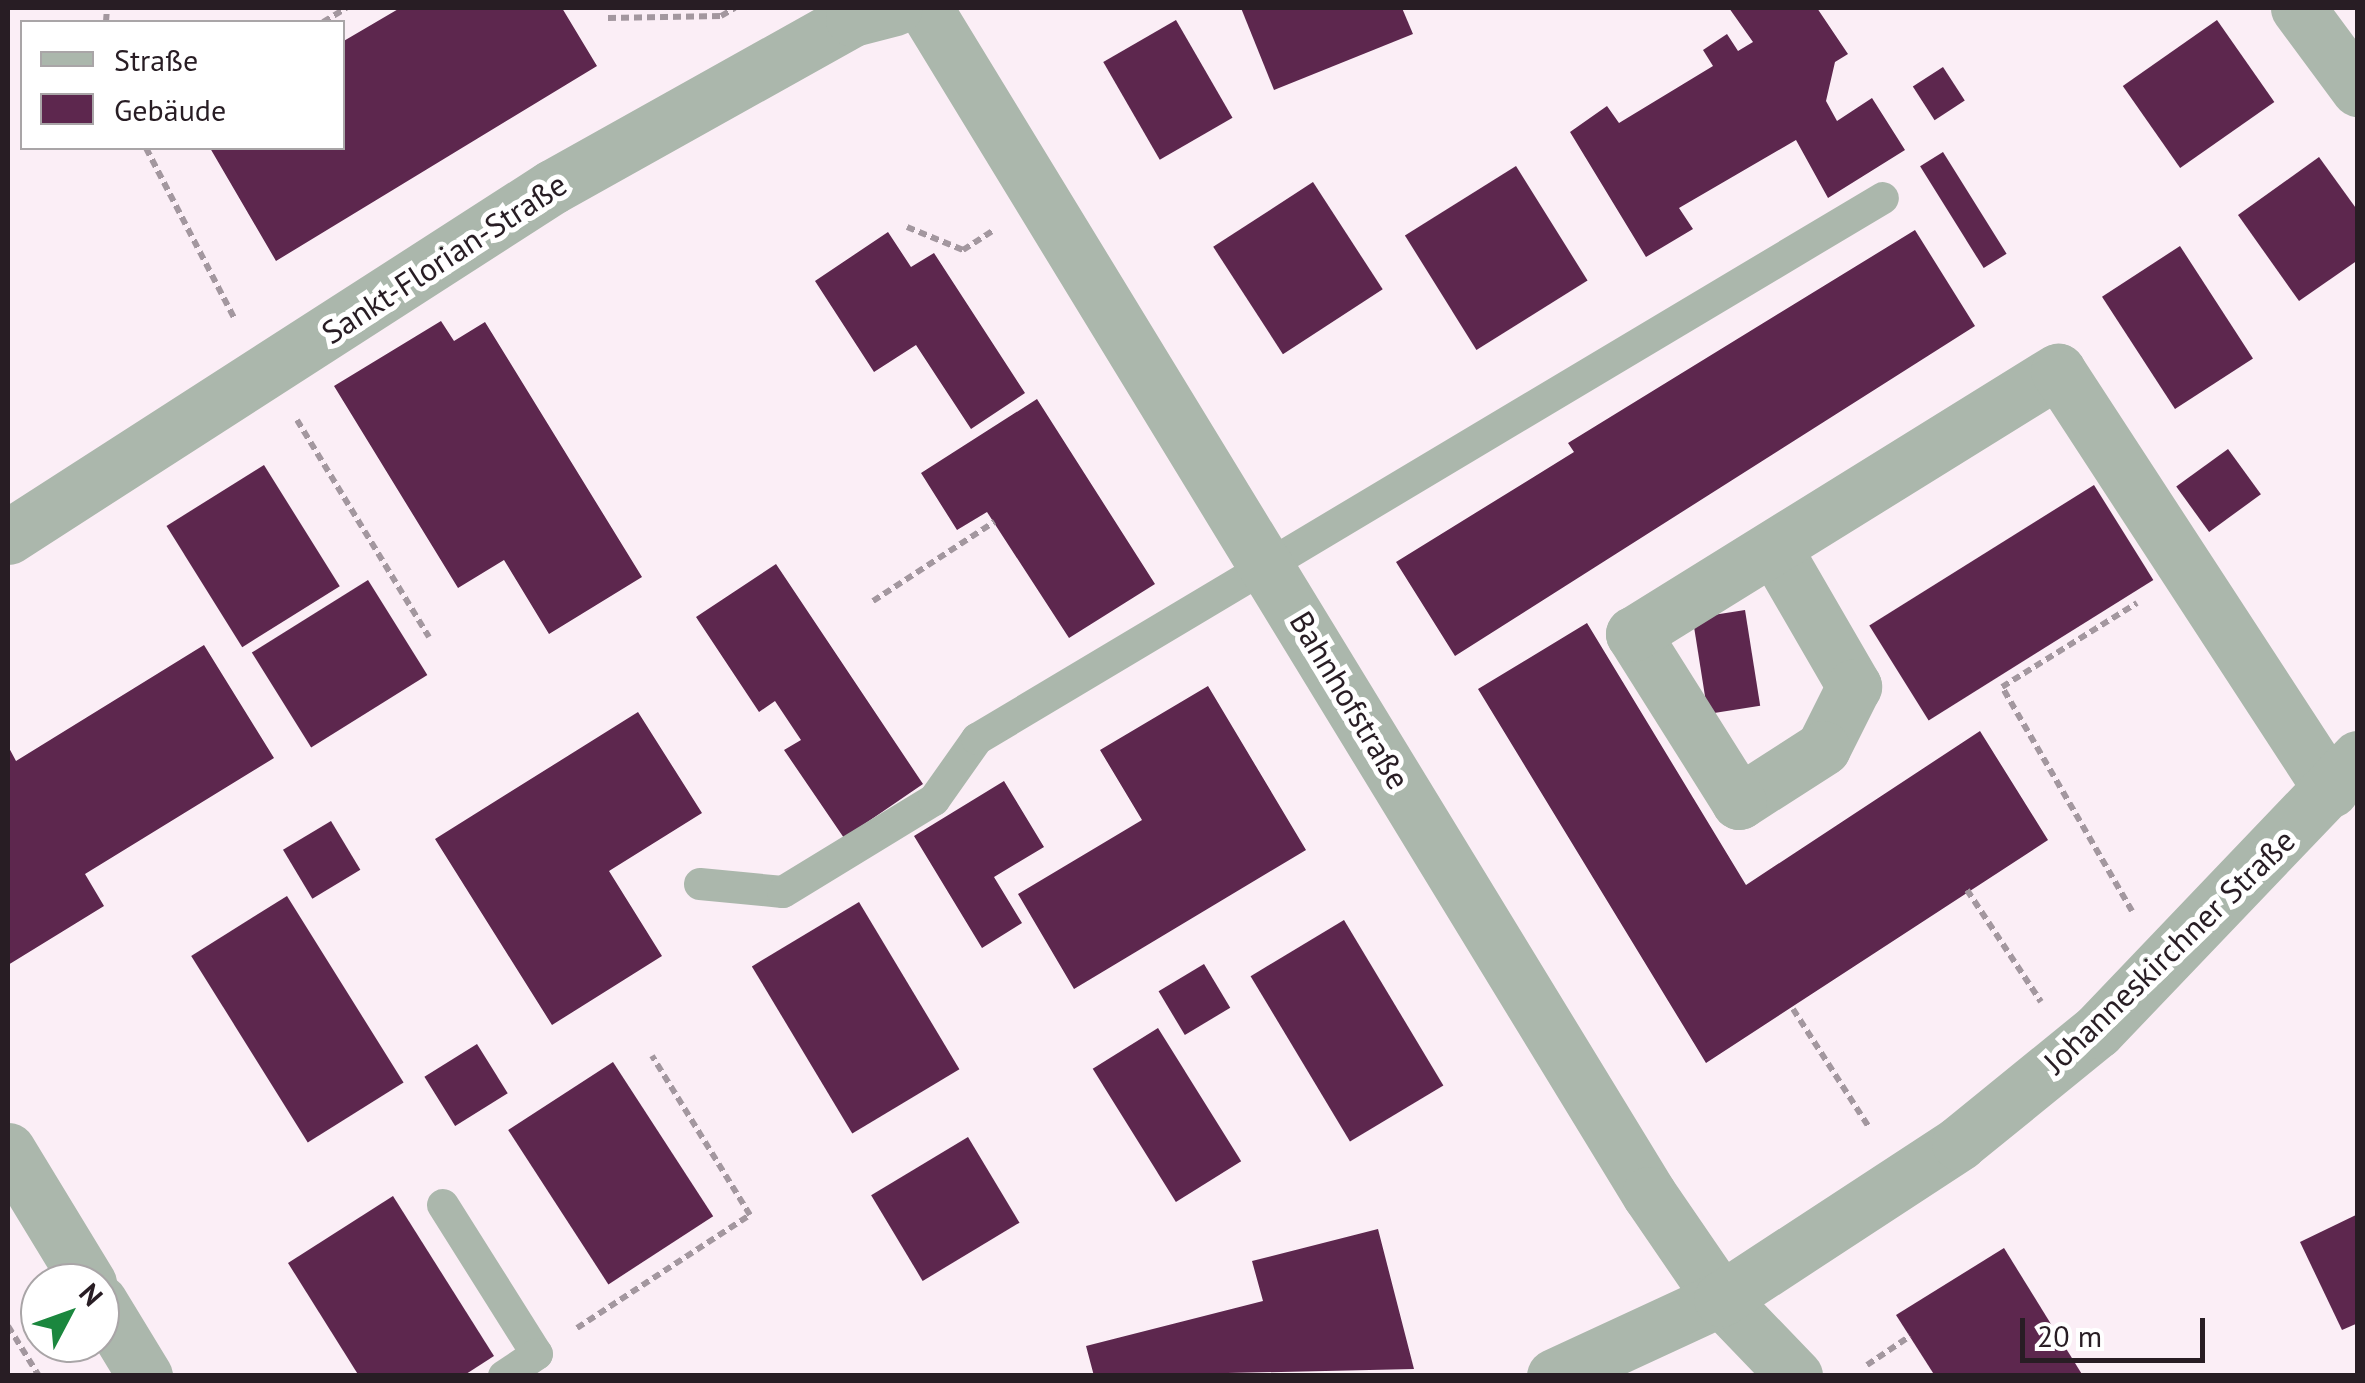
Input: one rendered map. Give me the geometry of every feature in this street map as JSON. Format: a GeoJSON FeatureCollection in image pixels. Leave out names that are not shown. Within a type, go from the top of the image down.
{"type":"FeatureCollection","features":[{"type":"Feature","properties":{"kind":"street","name":"Sankt-Florian-Straße"},"geometry":{"type":"LineString","coordinates":[[8,537],[256,355],[853,19],[894,8]]}},
{"type":"Feature","properties":{"kind":"street","name":"Bahnhofstraße"},"geometry":{"type":"LineString","coordinates":[[925,8],[1721,1299],[1795,1376]]}},
{"type":"Feature","properties":{"kind":"street"},"geometry":{"type":"LineString","coordinates":[[2298,8],[2358,89]]}},
{"type":"Feature","properties":{"kind":"street"},"geometry":{"type":"LineString","coordinates":[[1774,548],[1854,686],[1823,748],[1739,802],[1633,634],[2058,371],[2189,571],[2344,774]]}},
{"type":"Feature","properties":{"kind":"street","name":"Johanneskirchner Straße"},"geometry":{"type":"LineString","coordinates":[[1554,1376],[1721,1299],[1959,1143],[2097,1031],[2344,774]]}},
{"type":"Feature","properties":{"kind":"street"},"geometry":{"type":"LineString","coordinates":[[8,1150],[76,1263]]}},
{"type":"Feature","properties":{"kind":"street"},"geometry":{"type":"LineString","coordinates":[[120,1336],[144,1376]]}},
{"type":"Feature","properties":{"kind":"lane"},"geometry":{"type":"LineString","coordinates":[[700,884],[783,892],[934,800],[977,739],[1884,198]]}},
{"type":"Feature","properties":{"kind":"lane"},"geometry":{"type":"LineString","coordinates":[[443,1205],[537,1354],[504,1376]]}},
{"type":"Feature","properties":{"kind":"path"},"geometry":{"type":"LineString","coordinates":[[608,18],[721,16],[735,8]]}},
{"type":"Feature","properties":{"kind":"path"},"geometry":{"type":"LineString","coordinates":[[147,150],[256,355],[429,638]]}},
{"type":"Feature","properties":{"kind":"path"},"geometry":{"type":"LineString","coordinates":[[907,227],[963,250],[993,230]]}},
{"type":"Feature","properties":{"kind":"path"},"geometry":{"type":"LineString","coordinates":[[872,602],[994,522]]}},
{"type":"Feature","properties":{"kind":"path"},"geometry":{"type":"LineString","coordinates":[[2140,924],[2002,687],[2189,571]]}},
{"type":"Feature","properties":{"kind":"path"},"geometry":{"type":"LineString","coordinates":[[1967,890],[2043,1005]]}},
{"type":"Feature","properties":{"kind":"path"},"geometry":{"type":"LineString","coordinates":[[1794,1009],[1868,1126]]}},
{"type":"Feature","properties":{"kind":"path"},"geometry":{"type":"LineString","coordinates":[[537,1354],[750,1215],[652,1056]]}},
{"type":"Feature","properties":{"kind":"path"},"geometry":{"type":"LineString","coordinates":[[8,1326],[39,1376]]}},
{"type":"Feature","properties":{"kind":"path"},"geometry":{"type":"LineString","coordinates":[[1866,1366],[1910,1336]]}},
{"type":"Feature","properties":{"kind":"building"},"geometry":{"type":"Polygon","coordinates":[[[400,8],[562,8],[597,66],[276,261],[211,150],[345,150],[345,40],[400,8]]]}},
{"type":"Feature","properties":{"kind":"building"},"geometry":{"type":"Polygon","coordinates":[[[1241,8],[1402,8],[1413,34],[1274,90],[1241,8]]]}},
{"type":"Feature","properties":{"kind":"building"},"geometry":{"type":"Polygon","coordinates":[[[1729,8],[1817,8],[1848,54],[1835,62],[1826,101],[1837,121],[1872,98],[1905,150],[1828,198],[1796,140],[1679,208],[1693,229],[1646,257],[1570,132],[1607,106],[1619,123],[1713,66],[1703,50],[1727,34],[1738,51],[1753,42],[1729,8]]]}},
{"type":"Feature","properties":{"kind":"building"},"geometry":{"type":"Polygon","coordinates":[[[1176,20],[1232,118],[1160,160],[1103,62],[1176,20]]]}},
{"type":"Feature","properties":{"kind":"building"},"geometry":{"type":"Polygon","coordinates":[[[2217,20],[2274,102],[2180,168],[2123,86],[2217,20]]]}},
{"type":"Feature","properties":{"kind":"building"},"geometry":{"type":"Polygon","coordinates":[[[1943,67],[1965,101],[1935,120],[1913,87],[1943,67]]]}},
{"type":"Feature","properties":{"kind":"building"},"geometry":{"type":"Polygon","coordinates":[[[1943,152],[2007,254],[1984,268],[1920,166],[1943,152]]]}},
{"type":"Feature","properties":{"kind":"building"},"geometry":{"type":"Polygon","coordinates":[[[2319,157],[2358,211],[2358,260],[2299,301],[2238,215],[2319,157]]]}},
{"type":"Feature","properties":{"kind":"building"},"geometry":{"type":"Polygon","coordinates":[[[1516,166],[1588,280],[1476,350],[1405,235],[1516,166]]]}},
{"type":"Feature","properties":{"kind":"building"},"geometry":{"type":"Polygon","coordinates":[[[1313,182],[1383,289],[1283,354],[1213,247],[1313,182]]]}},
{"type":"Feature","properties":{"kind":"building"},"geometry":{"type":"Polygon","coordinates":[[[1915,230],[1975,326],[1455,656],[1396,562],[1574,452],[1568,443],[1915,230]]]}},
{"type":"Feature","properties":{"kind":"building"},"geometry":{"type":"Polygon","coordinates":[[[888,232],[911,267],[934,253],[1025,393],[971,429],[916,345],[874,372],[815,281],[888,232]]]}},
{"type":"Feature","properties":{"kind":"building"},"geometry":{"type":"Polygon","coordinates":[[[2180,246],[2253,358],[2175,409],[2102,297],[2180,246]]]}},
{"type":"Feature","properties":{"kind":"building"},"geometry":{"type":"Polygon","coordinates":[[[441,321],[454,341],[485,322],[642,577],[549,634],[504,560],[458,588],[334,386],[441,321]]]}},
{"type":"Feature","properties":{"kind":"building"},"geometry":{"type":"Polygon","coordinates":[[[1037,399],[1155,584],[1069,638],[987,512],[957,530],[921,473],[1037,399]]]}},
{"type":"Feature","properties":{"kind":"building"},"geometry":{"type":"Polygon","coordinates":[[[2228,449],[2261,494],[2209,532],[2176,487],[2228,449]]]}},
{"type":"Feature","properties":{"kind":"building"},"geometry":{"type":"Polygon","coordinates":[[[264,465],[340,586],[242,647],[166,526],[264,465]]]}},
{"type":"Feature","properties":{"kind":"building"},"geometry":{"type":"Polygon","coordinates":[[[2094,485],[2153,580],[1929,720],[1869,625],[2094,485]]]}},
{"type":"Feature","properties":{"kind":"building"},"geometry":{"type":"Polygon","coordinates":[[[776,564],[923,784],[844,838],[784,750],[801,740],[775,701],[759,712],[696,617],[776,564]]]}},
{"type":"Feature","properties":{"kind":"building"},"geometry":{"type":"Polygon","coordinates":[[[368,580],[427,675],[311,748],[252,653],[368,580]]]}},
{"type":"Feature","properties":{"kind":"building"},"geometry":{"type":"Polygon","coordinates":[[[1745,610],[1760,706],[1708,714],[1693,618],[1745,610]]]}},
{"type":"Feature","properties":{"kind":"building"},"geometry":{"type":"Polygon","coordinates":[[[1587,623],[1746,885],[1980,731],[2048,840],[1706,1063],[1478,689],[1587,623]]]}},
{"type":"Feature","properties":{"kind":"building"},"geometry":{"type":"Polygon","coordinates":[[[204,645],[274,758],[85,874],[104,906],[8,965],[8,746],[16,761],[204,645]]]}},
{"type":"Feature","properties":{"kind":"building"},"geometry":{"type":"Polygon","coordinates":[[[1208,686],[1306,850],[1074,989],[1018,894],[1142,820],[1100,750],[1208,686]]]}},
{"type":"Feature","properties":{"kind":"building"},"geometry":{"type":"Polygon","coordinates":[[[638,712],[702,813],[609,871],[662,956],[552,1025],[435,839],[638,712]]]}},
{"type":"Feature","properties":{"kind":"building"},"geometry":{"type":"Polygon","coordinates":[[[1004,781],[1044,847],[994,877],[1022,923],[982,948],[914,836],[1004,781]]]}},
{"type":"Feature","properties":{"kind":"building"},"geometry":{"type":"Polygon","coordinates":[[[331,821],[360,870],[312,899],[283,850],[331,821]]]}},
{"type":"Feature","properties":{"kind":"building"},"geometry":{"type":"Polygon","coordinates":[[[287,896],[404,1083],[308,1142],[191,956],[287,896]]]}},
{"type":"Feature","properties":{"kind":"building"},"geometry":{"type":"Polygon","coordinates":[[[859,902],[959,1069],[852,1134],[752,966],[859,902]]]}},
{"type":"Feature","properties":{"kind":"building"},"geometry":{"type":"Polygon","coordinates":[[[1344,920],[1443,1085],[1350,1142],[1251,976],[1344,920]]]}},
{"type":"Feature","properties":{"kind":"building"},"geometry":{"type":"Polygon","coordinates":[[[1204,964],[1230,1008],[1185,1035],[1159,991],[1204,964]]]}},
{"type":"Feature","properties":{"kind":"building"},"geometry":{"type":"Polygon","coordinates":[[[1158,1028],[1241,1161],[1176,1202],[1093,1069],[1158,1028]]]}},
{"type":"Feature","properties":{"kind":"building"},"geometry":{"type":"Polygon","coordinates":[[[477,1044],[508,1093],[455,1126],[424,1077],[477,1044]]]}},
{"type":"Feature","properties":{"kind":"building"},"geometry":{"type":"Polygon","coordinates":[[[613,1062],[713,1216],[608,1284],[508,1130],[613,1062]]]}},
{"type":"Feature","properties":{"kind":"building"},"geometry":{"type":"Polygon","coordinates":[[[968,1137],[1020,1223],[923,1281],[871,1195],[968,1137]]]}},
{"type":"Feature","properties":{"kind":"building"},"geometry":{"type":"Polygon","coordinates":[[[393,1196],[494,1356],[463,1376],[359,1376],[288,1263],[393,1196]]]}},
{"type":"Feature","properties":{"kind":"building"},"geometry":{"type":"Polygon","coordinates":[[[2358,1214],[2358,1323],[2342,1330],[2300,1242],[2358,1214]]]}},
{"type":"Feature","properties":{"kind":"building"},"geometry":{"type":"Polygon","coordinates":[[[1378,1229],[1414,1369],[1094,1376],[1086,1346],[1263,1301],[1252,1261],[1378,1229]]]}},
{"type":"Feature","properties":{"kind":"building"},"geometry":{"type":"Polygon","coordinates":[[[2004,1248],[2083,1376],[1935,1376],[1896,1315],[2004,1248]]]}}]}
